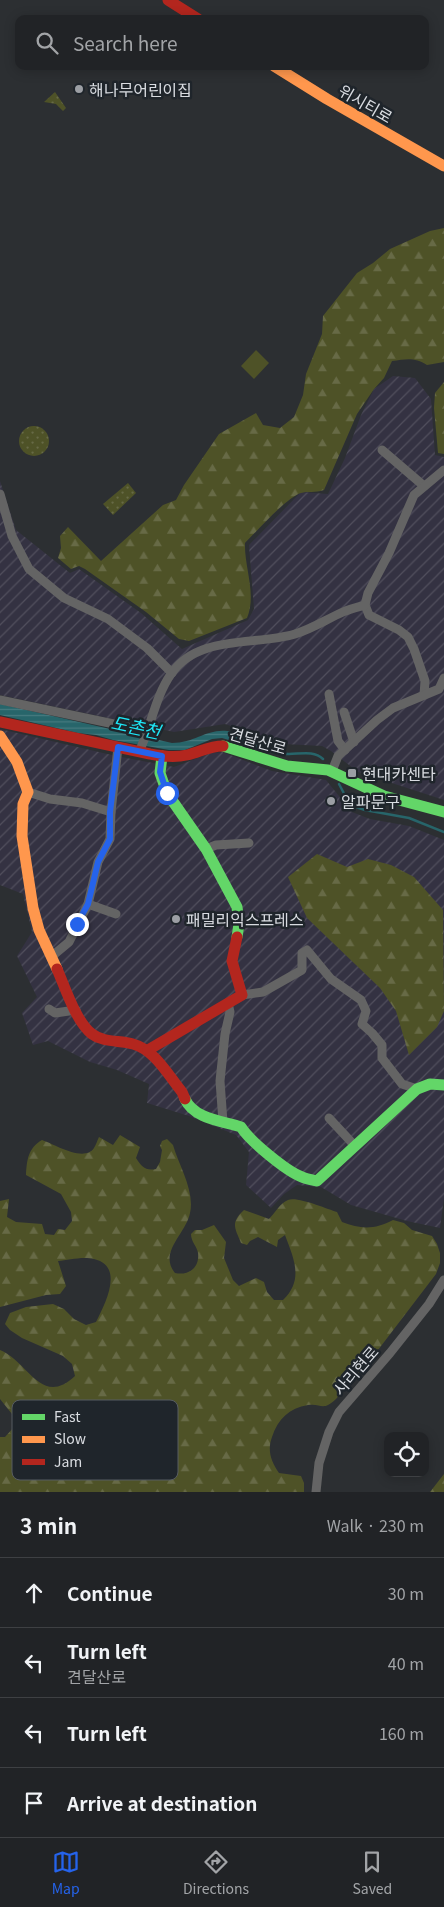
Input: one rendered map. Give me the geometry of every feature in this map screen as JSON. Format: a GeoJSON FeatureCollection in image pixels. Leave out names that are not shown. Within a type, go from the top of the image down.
{"type":"FeatureCollection","features":[{"type":"Feature","properties":{"kind":"street"},"geometry":{"type":"LineString","coordinates":[[168,0],[192,15]]}},
{"type":"Feature","properties":{"kind":"street","name":"위시티로"},"geometry":{"type":"LineString","coordinates":[[280,70],[444,166]]}},
{"type":"Feature","properties":{"kind":"street"},"geometry":{"type":"LineString","coordinates":[[382,450],[424,486]]}},
{"type":"Feature","properties":{"kind":"street"},"geometry":{"type":"LineString","coordinates":[[424,695],[425,681],[408,637],[399,630],[370,615],[365,605],[368,593],[389,554],[414,495],[444,470]]}},
{"type":"Feature","properties":{"kind":"street"},"geometry":{"type":"LineString","coordinates":[[0,494],[12,536],[29,569],[64,598],[108,619],[147,648],[172,673]]}},
{"type":"Feature","properties":{"kind":"street"},"geometry":{"type":"LineString","coordinates":[[140,750],[165,684],[184,660],[196,653],[230,642],[292,635],[307,631],[344,612],[365,605]]}},
{"type":"Feature","properties":{"kind":"street"},"geometry":{"type":"LineString","coordinates":[[332,771],[338,756],[377,720],[393,708],[442,688],[444,678]]}},
{"type":"Feature","properties":{"kind":"street"},"geometry":{"type":"LineString","coordinates":[[329,694],[338,741],[344,750]]}},
{"type":"Feature","properties":{"kind":"street"},"geometry":{"type":"LineString","coordinates":[[0,700],[146,733]]}},
{"type":"Feature","properties":{"kind":"street"},"geometry":{"type":"LineString","coordinates":[[344,712],[354,742]]}},
{"type":"Feature","properties":{"kind":"street","name":"견달산로"},"geometry":{"type":"LineString","coordinates":[[0,722],[162,756],[188,755],[218,745],[286,766],[332,771],[384,796],[444,812]]}},
{"type":"Feature","properties":{"kind":"street"},"geometry":{"type":"LineString","coordinates":[[0,736],[11,749],[21,767],[28,792],[22,804],[22,836],[33,908],[39,930],[82,1023],[92,1034],[106,1040],[133,1044],[148,1050],[182,1092],[190,1107],[203,1116],[240,1127],[262,1149],[301,1177],[317,1181],[417,1089],[430,1084],[444,1085]]}},
{"type":"Feature","properties":{"kind":"street"},"geometry":{"type":"LineString","coordinates":[[51,957],[69,942],[88,904],[98,862],[110,839],[110,812],[118,747]]}},
{"type":"Feature","properties":{"kind":"street"},"geometry":{"type":"LineString","coordinates":[[162,756],[160,772],[167,793],[206,849],[237,907],[240,924],[232,961],[242,995]]}},
{"type":"Feature","properties":{"kind":"street"},"geometry":{"type":"LineString","coordinates":[[28,792],[50,799],[82,803],[110,812]]}},
{"type":"Feature","properties":{"kind":"street"},"geometry":{"type":"LineString","coordinates":[[206,849],[216,845],[249,843]]}},
{"type":"Feature","properties":{"kind":"street"},"geometry":{"type":"LineString","coordinates":[[88,904],[116,914]]}},
{"type":"Feature","properties":{"kind":"street"},"geometry":{"type":"LineString","coordinates":[[148,1050],[242,995],[263,992],[302,970],[302,953],[307,950],[330,979],[361,1000],[366,1011],[362,1024],[382,1045],[382,1058],[402,1084],[417,1089]]}},
{"type":"Feature","properties":{"kind":"street"},"geometry":{"type":"LineString","coordinates":[[222,1122],[220,1080],[225,1034],[230,1012],[228,1003]]}},
{"type":"Feature","properties":{"kind":"street"},"geometry":{"type":"LineString","coordinates":[[49,1009],[55,1013],[76,1010]]}},
{"type":"Feature","properties":{"kind":"street"},"geometry":{"type":"LineString","coordinates":[[329,1118],[355,1146]]}},
{"type":"Feature","properties":{"kind":"street","name":"사리현로"},"geometry":{"type":"LineString","coordinates":[[316,1492],[319,1463],[329,1432],[339,1412],[396,1346],[429,1304],[444,1280]]}},
{"type":"Feature","properties":{"kind":"shaded area"},"geometry":{"type":"Polygon","coordinates":[[[393,376],[415,378],[431,399],[435,455],[444,457],[444,800],[358,772],[322,746],[284,744],[225,724],[174,732],[0,695],[0,481],[16,530],[70,573],[79,569],[141,613],[182,649],[248,620],[254,609],[249,545],[301,492],[328,494],[374,389],[393,376]]]}},
{"type":"Feature","properties":{"kind":"shaded area"},"geometry":{"type":"Polygon","coordinates":[[[0,729],[116,756],[174,767],[211,753],[222,752],[272,771],[326,780],[352,812],[370,819],[409,826],[444,840],[444,1198],[440,1228],[351,1205],[321,1187],[297,1185],[284,1194],[271,1208],[246,1185],[249,1152],[236,1135],[189,1116],[147,1103],[149,1084],[117,1070],[90,1062],[48,1041],[33,1045],[22,1013],[37,997],[17,956],[32,932],[23,894],[0,885],[0,729]]]}},
{"type":"Feature","properties":{"kind":"green space"},"geometry":{"type":"Polygon","coordinates":[[[55,92],[66,108],[63,111],[56,104],[44,102],[55,92]]]}},
{"type":"Feature","properties":{"kind":"green space"},"geometry":{"type":"Polygon","coordinates":[[[444,228],[444,362],[427,365],[423,362],[406,359],[392,361],[384,378],[357,414],[324,490],[303,492],[295,496],[280,507],[245,543],[251,600],[247,618],[189,641],[179,639],[146,612],[85,569],[79,566],[71,569],[58,558],[61,548],[60,536],[68,527],[101,561],[163,505],[176,500],[219,434],[256,413],[263,425],[280,428],[294,417],[303,395],[306,374],[322,334],[323,316],[357,273],[390,249],[430,231],[444,228]]]}},
{"type":"Feature","properties":{"kind":"green space"},"geometry":{"type":"Polygon","coordinates":[[[256,350],[269,363],[254,379],[241,366],[256,350]]]}},
{"type":"Feature","properties":{"kind":"green space"},"geometry":{"type":"Polygon","coordinates":[[[444,382],[444,454],[438,453],[434,408],[435,393],[444,382]]]}},
{"type":"Feature","properties":{"kind":"green space"},"geometry":{"type":"Polygon","coordinates":[[[34,426],[45,430],[49,441],[45,452],[34,456],[23,452],[19,441],[23,430],[34,426]]]}},
{"type":"Feature","properties":{"kind":"green space"},"geometry":{"type":"Polygon","coordinates":[[[128,483],[136,493],[113,515],[103,504],[128,483]]]}},
{"type":"Feature","properties":{"kind":"green space"},"geometry":{"type":"Polygon","coordinates":[[[317,854],[347,867],[368,859],[391,865],[414,877],[443,910],[444,1011],[437,1027],[409,1055],[396,1011],[380,988],[307,918],[288,877],[317,854]]]}},
{"type":"Feature","properties":{"kind":"green space"},"geometry":{"type":"Polygon","coordinates":[[[120,1135],[140,1147],[136,1158],[142,1166],[146,1169],[156,1169],[160,1162],[162,1150],[160,1146],[162,1141],[167,1139],[173,1145],[188,1187],[191,1205],[188,1221],[171,1250],[171,1265],[175,1273],[189,1272],[197,1263],[198,1253],[191,1234],[195,1230],[202,1230],[214,1225],[226,1242],[224,1258],[233,1280],[239,1286],[256,1278],[264,1282],[267,1292],[274,1300],[283,1300],[293,1285],[295,1277],[294,1261],[285,1235],[278,1240],[277,1247],[258,1237],[247,1245],[241,1243],[235,1222],[244,1210],[269,1219],[282,1203],[292,1199],[305,1201],[337,1212],[342,1222],[355,1226],[374,1227],[393,1220],[404,1223],[412,1230],[432,1236],[437,1244],[440,1253],[440,1263],[436,1274],[378,1350],[336,1399],[325,1406],[301,1406],[285,1415],[277,1425],[270,1451],[274,1465],[279,1473],[301,1476],[304,1483],[304,1492],[0,1492],[0,1437],[5,1437],[12,1429],[12,1480],[178,1480],[178,1400],[12,1400],[12,1414],[0,1399],[0,1350],[19,1363],[44,1385],[53,1387],[63,1385],[75,1376],[72,1364],[63,1356],[22,1338],[10,1330],[5,1324],[10,1313],[26,1307],[53,1304],[64,1309],[74,1319],[86,1325],[96,1322],[104,1306],[111,1277],[109,1269],[103,1263],[94,1259],[80,1258],[58,1261],[66,1286],[60,1294],[46,1295],[0,1307],[0,1201],[9,1199],[7,1217],[16,1222],[42,1224],[45,1234],[54,1235],[58,1229],[65,1230],[72,1221],[71,1212],[61,1194],[26,1175],[31,1151],[42,1140],[69,1151],[83,1154],[94,1148],[99,1137],[113,1145],[120,1135]]]}},
{"type":"Feature","properties":{"kind":"green space"},"geometry":{"type":"Polygon","coordinates":[[[444,1474],[444,1492],[430,1492],[444,1474]]]}},
{"type":"Feature","properties":{"kind":"water"},"geometry":{"type":"Polygon","coordinates":[[[0,704],[172,743],[223,731],[244,736],[239,743],[222,738],[212,739],[185,750],[169,750],[78,733],[0,715],[0,704]]]}},
{"type":"Feature","properties":{"kind":"waterway","name":"도촌천"},"geometry":{"type":"LineString","coordinates":[[239,739],[263,749],[289,754],[311,753],[323,759]]}},
{"type":"Feature","properties":{"kind":"waterway","name":"도촌천"},"geometry":{"type":"LineString","coordinates":[[339,784],[348,801],[356,807],[409,818],[444,832]]}},
{"type":"Feature","properties":{"kind":"traffic: fast"},"geometry":{"type":"LineString","coordinates":[[223,746],[287,766],[328,770],[384,796],[444,812]]}},
{"type":"Feature","properties":{"kind":"traffic: fast"},"geometry":{"type":"LineString","coordinates":[[162,756],[160,773],[167,793],[206,849],[237,907],[239,924],[237,937]]}},
{"type":"Feature","properties":{"kind":"traffic: fast"},"geometry":{"type":"LineString","coordinates":[[185,1099],[189,1106],[202,1115],[241,1127],[260,1147],[287,1169],[304,1178],[317,1181],[417,1089],[430,1084],[444,1085]]}},
{"type":"Feature","properties":{"kind":"traffic: slow"},"geometry":{"type":"LineString","coordinates":[[280,70],[444,166]]}},
{"type":"Feature","properties":{"kind":"traffic: slow"},"geometry":{"type":"LineString","coordinates":[[0,736],[17,762],[28,792],[23,804],[22,836],[33,908],[39,930],[57,969]]}},
{"type":"Feature","properties":{"kind":"traffic: jam"},"geometry":{"type":"LineString","coordinates":[[168,0],[192,15]]}},
{"type":"Feature","properties":{"kind":"traffic: jam"},"geometry":{"type":"LineString","coordinates":[[0,722],[150,754],[173,757],[223,746]]}},
{"type":"Feature","properties":{"kind":"traffic: jam"},"geometry":{"type":"LineString","coordinates":[[148,1050],[242,995],[232,961],[237,937]]}},
{"type":"Feature","properties":{"kind":"traffic: jam"},"geometry":{"type":"LineString","coordinates":[[57,969],[72,1004],[86,1028],[92,1034],[102,1039],[133,1044],[148,1052],[166,1071],[185,1099]]}},
{"type":"Feature","properties":{"kind":"place","name":"해나무어린이집"},"geometry":{"type":"Point","coordinates":[79,89]}},
{"type":"Feature","properties":{"kind":"place","name":"현대카센타"},"geometry":{"type":"Point","coordinates":[352,773]}},
{"type":"Feature","properties":{"kind":"place","name":"알파문구"},"geometry":{"type":"Point","coordinates":[331,801]}},
{"type":"Feature","properties":{"kind":"place","name":"패밀리익스프레스"},"geometry":{"type":"Point","coordinates":[176,919]}},
{"type":"Feature","properties":{"kind":"route"},"geometry":{"type":"LineString","coordinates":[[77,924],[88,904],[98,862],[110,839],[110,812],[118,747],[162,756],[160,772],[167,793]]}}]}
